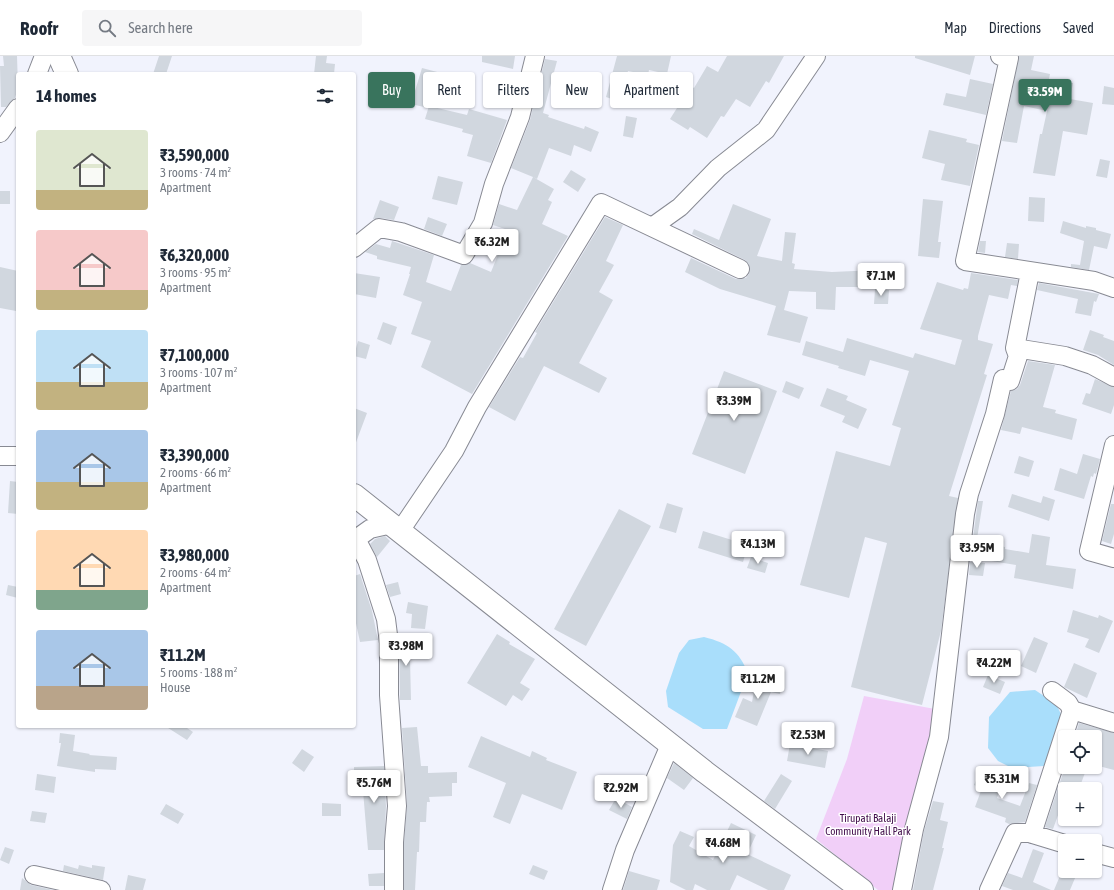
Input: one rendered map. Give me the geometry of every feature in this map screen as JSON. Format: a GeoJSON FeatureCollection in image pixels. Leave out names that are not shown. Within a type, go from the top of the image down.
{"type":"FeatureCollection","features":[{"type":"Feature","properties":{"kind":"main road"},"geometry":{"type":"LineString","coordinates":[[59,56],[65,72]]}},
{"type":"Feature","properties":{"kind":"main road"},"geometry":{"type":"LineString","coordinates":[[356,496],[670,745],[862,890]]}},
{"type":"Feature","properties":{"kind":"street"},"geometry":{"type":"LineString","coordinates":[[37,72],[44,56]]}},
{"type":"Feature","properties":{"kind":"street"},"geometry":{"type":"LineString","coordinates":[[356,246],[379,228],[401,232],[464,255],[483,223],[494,184],[520,118],[534,56]]}},
{"type":"Feature","properties":{"kind":"street"},"geometry":{"type":"LineString","coordinates":[[652,227],[680,206],[718,168],[766,130],[816,56]]}},
{"type":"Feature","properties":{"kind":"street"},"geometry":{"type":"LineString","coordinates":[[1000,56],[1009,58],[965,261],[1094,281],[1114,288]]}},
{"type":"Feature","properties":{"kind":"street"},"geometry":{"type":"LineString","coordinates":[[0,133],[16,111]]}},
{"type":"Feature","properties":{"kind":"street"},"geometry":{"type":"LineString","coordinates":[[394,890],[394,842],[397,806],[389,695],[389,643],[386,620],[367,560],[356,539],[370,529],[396,528],[454,451],[477,407],[601,203],[740,269]]}},
{"type":"Feature","properties":{"kind":"street"},"geometry":{"type":"LineString","coordinates":[[902,890],[916,823],[939,737],[951,624],[957,588],[961,540],[969,494],[995,414],[1003,380],[1010,381],[1018,356],[1015,348],[1030,272]]}},
{"type":"Feature","properties":{"kind":"street"},"geometry":{"type":"LineString","coordinates":[[1015,348],[1065,356],[1092,365],[1114,377]]}},
{"type":"Feature","properties":{"kind":"street"},"geometry":{"type":"LineString","coordinates":[[1114,445],[1089,551],[1114,558]]}},
{"type":"Feature","properties":{"kind":"street"},"geometry":{"type":"LineString","coordinates":[[0,456],[16,456]]}},
{"type":"Feature","properties":{"kind":"street"},"geometry":{"type":"LineString","coordinates":[[1052,692],[1068,703],[1072,710],[1114,723]]}},
{"type":"Feature","properties":{"kind":"street"},"geometry":{"type":"LineString","coordinates":[[1032,834],[1072,710]]}},
{"type":"Feature","properties":{"kind":"street"},"geometry":{"type":"LineString","coordinates":[[612,890],[625,850],[670,745]]}},
{"type":"Feature","properties":{"kind":"street"},"geometry":{"type":"LineString","coordinates":[[989,890],[1015,833],[1032,834],[1058,842]]}},
{"type":"Feature","properties":{"kind":"street"},"geometry":{"type":"LineString","coordinates":[[1102,855],[1114,858]]}},
{"type":"Feature","properties":{"kind":"street"},"geometry":{"type":"LineString","coordinates":[[34,875],[101,890]]}},
{"type":"Feature","properties":{"kind":"green space","name":"Tirupati Balaji Community Hall Park"},"geometry":{"type":"Polygon","coordinates":[[[864,696],[935,709],[934,738],[896,890],[878,890],[816,839],[847,759],[864,696]]]}},
{"type":"Feature","properties":{"kind":"water"},"geometry":{"type":"Polygon","coordinates":[[[704,637],[720,642],[732,649],[745,665],[748,673],[727,729],[703,729],[668,707],[666,691],[679,653],[689,640],[704,637]]]}},
{"type":"Feature","properties":{"kind":"water"},"geometry":{"type":"Polygon","coordinates":[[[1035,690],[1056,704],[1063,718],[1061,730],[1058,730],[1058,756],[1044,766],[1012,768],[998,761],[988,748],[989,717],[1010,692],[1035,690]]]}},
{"type":"Feature","properties":{"kind":"building"},"geometry":{"type":"Polygon","coordinates":[[[3,56],[17,56],[18,72],[16,72],[15,98],[6,107],[1,107],[0,66],[4,66],[3,56]]]}},
{"type":"Feature","properties":{"kind":"building"},"geometry":{"type":"Polygon","coordinates":[[[159,56],[172,56],[167,72],[154,72],[159,56]]]}},
{"type":"Feature","properties":{"kind":"building"},"geometry":{"type":"Polygon","coordinates":[[[316,56],[327,56],[326,63],[335,64],[334,72],[314,72],[316,56]]]}},
{"type":"Feature","properties":{"kind":"building"},"geometry":{"type":"Polygon","coordinates":[[[482,56],[515,56],[513,69],[482,62],[482,56]]]}},
{"type":"Feature","properties":{"kind":"building"},"geometry":{"type":"Polygon","coordinates":[[[617,56],[671,56],[667,72],[649,70],[649,72],[613,72],[617,56]]]}},
{"type":"Feature","properties":{"kind":"building"},"geometry":{"type":"Polygon","coordinates":[[[727,56],[784,56],[769,83],[766,81],[750,107],[736,99],[724,117],[721,116],[707,138],[690,127],[688,130],[670,119],[677,108],[693,108],[693,87],[694,88],[707,66],[718,72],[727,56]]]}},
{"type":"Feature","properties":{"kind":"building"},"geometry":{"type":"Polygon","coordinates":[[[915,56],[975,56],[970,75],[915,58],[915,56]]]}},
{"type":"Feature","properties":{"kind":"building"},"geometry":{"type":"Polygon","coordinates":[[[1019,56],[1034,56],[1031,70],[1050,74],[1049,79],[1073,83],[1070,99],[1093,103],[1087,135],[1063,131],[1055,176],[1033,173],[1040,134],[1042,134],[1047,111],[1024,106],[1017,143],[1002,141],[1019,56]]]}},
{"type":"Feature","properties":{"kind":"building"},"geometry":{"type":"Polygon","coordinates":[[[545,59],[557,61],[554,72],[551,72],[551,83],[543,113],[549,115],[548,117],[584,129],[585,126],[599,132],[591,152],[574,145],[571,156],[549,148],[537,179],[511,168],[530,120],[533,108],[543,108],[542,72],[545,59]]]}},
{"type":"Feature","properties":{"kind":"building"},"geometry":{"type":"Polygon","coordinates":[[[422,68],[437,72],[423,72],[423,107],[415,105],[415,91],[422,68]]]}},
{"type":"Feature","properties":{"kind":"building"},"geometry":{"type":"Polygon","coordinates":[[[970,79],[993,84],[986,115],[943,105],[946,93],[966,97],[970,79]]]}},
{"type":"Feature","properties":{"kind":"building"},"geometry":{"type":"Polygon","coordinates":[[[610,82],[610,98],[606,97],[610,82]]]}},
{"type":"Feature","properties":{"kind":"building"},"geometry":{"type":"Polygon","coordinates":[[[1104,86],[1114,88],[1114,105],[1102,104],[1104,86]]]}},
{"type":"Feature","properties":{"kind":"building"},"geometry":{"type":"Polygon","coordinates":[[[428,108],[437,108],[467,115],[469,109],[507,120],[491,163],[467,156],[473,135],[462,132],[463,129],[425,119],[428,108]]]}},
{"type":"Feature","properties":{"kind":"building"},"geometry":{"type":"Polygon","coordinates":[[[626,116],[637,118],[633,138],[623,136],[626,116]]]}},
{"type":"Feature","properties":{"kind":"building"},"geometry":{"type":"Polygon","coordinates":[[[929,130],[967,139],[966,142],[979,145],[970,186],[941,180],[945,164],[922,158],[929,130]]]}},
{"type":"Feature","properties":{"kind":"building"},"geometry":{"type":"Polygon","coordinates":[[[1100,159],[1110,161],[1107,178],[1096,176],[1100,159]]]}},
{"type":"Feature","properties":{"kind":"building"},"geometry":{"type":"Polygon","coordinates":[[[571,170],[586,179],[578,192],[563,182],[571,170]]]}},
{"type":"Feature","properties":{"kind":"building"},"geometry":{"type":"Polygon","coordinates":[[[438,176],[463,182],[457,205],[432,199],[438,176]]]}},
{"type":"Feature","properties":{"kind":"building"},"geometry":{"type":"Polygon","coordinates":[[[533,177],[554,189],[548,200],[552,202],[542,224],[568,236],[472,394],[421,367],[431,341],[411,334],[422,302],[403,295],[411,267],[377,259],[377,256],[365,252],[376,244],[390,248],[392,241],[434,255],[426,282],[451,291],[461,265],[470,263],[491,272],[508,230],[493,225],[499,204],[517,210],[533,177]]]}},
{"type":"Feature","properties":{"kind":"building"},"geometry":{"type":"Polygon","coordinates":[[[0,191],[10,191],[10,204],[0,204],[0,191]]]}},
{"type":"Feature","properties":{"kind":"building"},"geometry":{"type":"Polygon","coordinates":[[[1029,197],[1045,198],[1044,222],[1028,221],[1029,197]]]}},
{"type":"Feature","properties":{"kind":"building"},"geometry":{"type":"Polygon","coordinates":[[[923,199],[943,201],[938,242],[941,242],[939,258],[918,256],[923,199]]]}},
{"type":"Feature","properties":{"kind":"building"},"geometry":{"type":"Polygon","coordinates":[[[380,200],[399,207],[394,220],[381,218],[373,219],[380,200]]]}},
{"type":"Feature","properties":{"kind":"building"},"geometry":{"type":"Polygon","coordinates":[[[733,204],[771,219],[757,256],[782,261],[785,232],[796,233],[792,263],[795,264],[794,269],[832,272],[876,270],[877,287],[836,287],[835,310],[816,309],[816,292],[789,291],[784,310],[808,317],[800,343],[767,335],[776,306],[720,289],[685,272],[691,258],[736,279],[746,278],[749,274],[750,268],[745,260],[692,234],[694,229],[719,240],[733,204]]]}},
{"type":"Feature","properties":{"kind":"building"},"geometry":{"type":"Polygon","coordinates":[[[428,217],[447,224],[442,236],[424,229],[428,217]]]}},
{"type":"Feature","properties":{"kind":"building"},"geometry":{"type":"Polygon","coordinates":[[[605,217],[623,225],[606,261],[614,265],[599,292],[613,300],[579,363],[607,378],[599,393],[544,366],[515,421],[489,407],[520,357],[523,358],[537,333],[535,332],[605,217]]]}},
{"type":"Feature","properties":{"kind":"building"},"geometry":{"type":"Polygon","coordinates":[[[1063,221],[1086,228],[1086,226],[1096,228],[1096,230],[1111,234],[1107,249],[1094,246],[1089,270],[1071,267],[1071,264],[1080,265],[1084,241],[1060,233],[1063,221]]]}},
{"type":"Feature","properties":{"kind":"building"},"geometry":{"type":"Polygon","coordinates":[[[980,241],[986,241],[985,253],[978,252],[980,241]]]}},
{"type":"Feature","properties":{"kind":"building"},"geometry":{"type":"Polygon","coordinates":[[[1007,243],[1019,244],[1018,259],[1005,257],[1007,243]]]}},
{"type":"Feature","properties":{"kind":"building"},"geometry":{"type":"Polygon","coordinates":[[[0,267],[16,271],[16,311],[0,308],[0,267]]]}},
{"type":"Feature","properties":{"kind":"building"},"geometry":{"type":"Polygon","coordinates":[[[356,273],[380,277],[376,298],[356,294],[356,273]]]}},
{"type":"Feature","properties":{"kind":"building"},"geometry":{"type":"Polygon","coordinates":[[[971,273],[1018,280],[1017,286],[1011,285],[1008,299],[989,295],[978,336],[978,340],[993,344],[984,374],[987,375],[949,496],[958,498],[941,631],[922,705],[851,687],[887,543],[865,537],[849,598],[800,585],[836,451],[890,466],[901,428],[892,425],[909,371],[870,360],[865,376],[838,368],[839,366],[802,355],[806,341],[843,352],[847,338],[913,358],[915,353],[955,365],[962,340],[920,329],[937,282],[963,290],[964,288],[968,289],[971,273]]]}},
{"type":"Feature","properties":{"kind":"building"},"geometry":{"type":"Polygon","coordinates":[[[1039,283],[1099,294],[1096,302],[1094,301],[1091,316],[1075,313],[1078,299],[1037,290],[1039,283]]]}},
{"type":"Feature","properties":{"kind":"building"},"geometry":{"type":"Polygon","coordinates":[[[875,289],[889,290],[888,304],[874,304],[875,289]]]}},
{"type":"Feature","properties":{"kind":"building"},"geometry":{"type":"Polygon","coordinates":[[[383,322],[397,327],[391,345],[377,339],[383,322]]]}},
{"type":"Feature","properties":{"kind":"building"},"geometry":{"type":"Polygon","coordinates":[[[1090,330],[1104,335],[1103,337],[1114,341],[1114,365],[1098,355],[1083,350],[1090,330]]]}},
{"type":"Feature","properties":{"kind":"building"},"geometry":{"type":"Polygon","coordinates":[[[358,341],[370,345],[366,359],[356,356],[358,341]]]}},
{"type":"Feature","properties":{"kind":"building"},"geometry":{"type":"Polygon","coordinates":[[[1028,361],[1055,365],[1043,407],[1056,410],[1055,413],[1077,419],[1072,440],[1022,427],[1020,434],[1001,430],[1011,391],[1017,389],[1020,385],[1028,361]]]}},
{"type":"Feature","properties":{"kind":"building"},"geometry":{"type":"Polygon","coordinates":[[[724,371],[777,391],[745,474],[692,454],[724,371]]]}},
{"type":"Feature","properties":{"kind":"building"},"geometry":{"type":"Polygon","coordinates":[[[1095,379],[1114,387],[1114,405],[1111,414],[1082,404],[1086,393],[1090,394],[1095,379]]]}},
{"type":"Feature","properties":{"kind":"building"},"geometry":{"type":"Polygon","coordinates":[[[786,381],[804,388],[799,399],[782,392],[786,381]]]}},
{"type":"Feature","properties":{"kind":"building"},"geometry":{"type":"Polygon","coordinates":[[[827,388],[848,396],[846,400],[867,409],[858,429],[842,422],[845,416],[820,406],[827,388]]]}},
{"type":"Feature","properties":{"kind":"building"},"geometry":{"type":"Polygon","coordinates":[[[356,409],[367,413],[356,442],[356,409]]]}},
{"type":"Feature","properties":{"kind":"building"},"geometry":{"type":"Polygon","coordinates":[[[1083,454],[1100,459],[1096,474],[1094,473],[1093,477],[1091,476],[1084,499],[1054,490],[1060,468],[1077,474],[1083,454]]]}},
{"type":"Feature","properties":{"kind":"building"},"geometry":{"type":"Polygon","coordinates":[[[1019,456],[1034,461],[1029,477],[1014,473],[1019,456]]]}},
{"type":"Feature","properties":{"kind":"building"},"geometry":{"type":"Polygon","coordinates":[[[10,481],[16,482],[16,514],[8,513],[10,481]]]}},
{"type":"Feature","properties":{"kind":"building"},"geometry":{"type":"Polygon","coordinates":[[[1012,494],[1041,503],[1043,496],[1055,500],[1049,521],[1008,507],[1012,494]]]}},
{"type":"Feature","properties":{"kind":"building"},"geometry":{"type":"Polygon","coordinates":[[[978,501],[983,501],[977,539],[973,538],[978,501]]]}},
{"type":"Feature","properties":{"kind":"building"},"geometry":{"type":"Polygon","coordinates":[[[667,503],[683,508],[676,533],[659,528],[667,503]]]}},
{"type":"Feature","properties":{"kind":"building"},"geometry":{"type":"Polygon","coordinates":[[[1111,504],[1114,504],[1114,534],[1111,544],[1102,541],[1111,504]]]}},
{"type":"Feature","properties":{"kind":"building"},"geometry":{"type":"Polygon","coordinates":[[[619,509],[651,526],[586,646],[554,629],[619,509]]]}},
{"type":"Feature","properties":{"kind":"building"},"geometry":{"type":"Polygon","coordinates":[[[703,531],[748,545],[743,562],[698,548],[703,531]]]}},
{"type":"Feature","properties":{"kind":"building"},"geometry":{"type":"Polygon","coordinates":[[[1032,534],[1050,537],[1046,565],[1076,569],[1073,589],[1014,578],[1016,565],[979,559],[982,543],[1029,553],[1032,534]]]}},
{"type":"Feature","properties":{"kind":"building"},"geometry":{"type":"Polygon","coordinates":[[[385,536],[390,541],[377,557],[370,544],[375,539],[385,536]]]}},
{"type":"Feature","properties":{"kind":"building"},"geometry":{"type":"Polygon","coordinates":[[[751,557],[768,563],[765,573],[747,568],[751,557]]]}},
{"type":"Feature","properties":{"kind":"building"},"geometry":{"type":"Polygon","coordinates":[[[970,562],[985,563],[983,576],[969,575],[970,562]]]}},
{"type":"Feature","properties":{"kind":"building"},"geometry":{"type":"Polygon","coordinates":[[[360,574],[372,611],[378,640],[360,642],[356,623],[356,575],[360,574]]]}},
{"type":"Feature","properties":{"kind":"building"},"geometry":{"type":"Polygon","coordinates":[[[398,582],[401,594],[390,597],[386,585],[398,582]]]}},
{"type":"Feature","properties":{"kind":"building"},"geometry":{"type":"Polygon","coordinates":[[[8,585],[16,587],[16,598],[6,595],[8,585]]]}},
{"type":"Feature","properties":{"kind":"building"},"geometry":{"type":"Polygon","coordinates":[[[408,602],[428,606],[425,629],[411,628],[412,614],[406,613],[408,602]]]}},
{"type":"Feature","properties":{"kind":"building"},"geometry":{"type":"Polygon","coordinates":[[[1073,610],[1098,618],[1099,615],[1113,621],[1099,653],[1085,647],[1089,639],[1067,632],[1073,610]]]}},
{"type":"Feature","properties":{"kind":"building"},"geometry":{"type":"Polygon","coordinates":[[[497,634],[510,642],[509,644],[535,659],[520,683],[530,689],[522,701],[513,695],[506,706],[467,683],[497,634]]]}},
{"type":"Feature","properties":{"kind":"building"},"geometry":{"type":"Polygon","coordinates":[[[413,637],[414,659],[410,659],[411,700],[400,700],[399,638],[413,637]]]}},
{"type":"Feature","properties":{"kind":"building"},"geometry":{"type":"Polygon","coordinates":[[[1034,637],[1048,643],[1036,673],[1021,666],[1034,637]]]}},
{"type":"Feature","properties":{"kind":"building"},"geometry":{"type":"Polygon","coordinates":[[[1074,663],[1097,673],[1087,698],[1064,687],[1074,663]]]}},
{"type":"Feature","properties":{"kind":"building"},"geometry":{"type":"Polygon","coordinates":[[[757,675],[782,680],[780,694],[771,692],[757,726],[735,717],[743,698],[752,702],[757,675]]]}},
{"type":"Feature","properties":{"kind":"building"},"geometry":{"type":"Polygon","coordinates":[[[988,675],[1005,682],[1000,694],[983,687],[988,675]]]}},
{"type":"Feature","properties":{"kind":"building"},"geometry":{"type":"Polygon","coordinates":[[[1079,723],[1114,733],[1114,770],[1102,767],[1102,730],[1077,730],[1079,723]]]}},
{"type":"Feature","properties":{"kind":"building"},"geometry":{"type":"Polygon","coordinates":[[[417,727],[421,766],[428,766],[428,773],[457,772],[457,783],[452,783],[452,796],[429,797],[430,802],[427,802],[426,822],[420,822],[419,852],[417,852],[415,890],[404,890],[404,842],[407,805],[402,728],[417,727]]]}},
{"type":"Feature","properties":{"kind":"building"},"geometry":{"type":"Polygon","coordinates":[[[168,728],[187,728],[193,732],[187,740],[168,728]]]}},
{"type":"Feature","properties":{"kind":"building"},"geometry":{"type":"Polygon","coordinates":[[[60,733],[75,735],[73,751],[90,754],[89,755],[117,757],[116,770],[95,769],[95,772],[57,766],[61,743],[59,743],[60,733]]]}},
{"type":"Feature","properties":{"kind":"building"},"geometry":{"type":"Polygon","coordinates":[[[481,736],[530,757],[532,751],[547,758],[546,760],[577,772],[562,810],[522,794],[510,824],[493,817],[506,783],[468,767],[481,736]]]}},
{"type":"Feature","properties":{"kind":"building"},"geometry":{"type":"Polygon","coordinates":[[[790,744],[828,751],[825,768],[787,761],[790,744]]]}},
{"type":"Feature","properties":{"kind":"building"},"geometry":{"type":"Polygon","coordinates":[[[302,749],[314,757],[304,772],[292,763],[302,749]]]}},
{"type":"Feature","properties":{"kind":"building"},"geometry":{"type":"Polygon","coordinates":[[[674,763],[693,778],[684,790],[667,778],[674,763]]]}},
{"type":"Feature","properties":{"kind":"building"},"geometry":{"type":"Polygon","coordinates":[[[384,766],[386,806],[384,850],[368,850],[362,779],[354,779],[354,767],[384,766]]]}},
{"type":"Feature","properties":{"kind":"building"},"geometry":{"type":"Polygon","coordinates":[[[980,771],[1003,779],[997,798],[1020,806],[1029,783],[1037,785],[1025,822],[1009,824],[1005,822],[1006,818],[975,807],[982,788],[974,785],[980,771]]]}},
{"type":"Feature","properties":{"kind":"building"},"geometry":{"type":"Polygon","coordinates":[[[37,774],[56,777],[54,793],[35,790],[37,774]]]}},
{"type":"Feature","properties":{"kind":"building"},"geometry":{"type":"Polygon","coordinates":[[[781,774],[792,781],[775,809],[764,801],[781,774]]]}},
{"type":"Feature","properties":{"kind":"building"},"geometry":{"type":"Polygon","coordinates":[[[1063,774],[1085,774],[1082,782],[1060,782],[1063,774]]]}},
{"type":"Feature","properties":{"kind":"building"},"geometry":{"type":"Polygon","coordinates":[[[1058,788],[1058,815],[1053,829],[1045,827],[1058,788]]]}},
{"type":"Feature","properties":{"kind":"building"},"geometry":{"type":"Polygon","coordinates":[[[616,798],[632,807],[627,819],[609,810],[616,798]]]}},
{"type":"Feature","properties":{"kind":"building"},"geometry":{"type":"Polygon","coordinates":[[[933,801],[944,803],[940,820],[948,822],[942,848],[944,848],[933,890],[913,890],[924,831],[933,801]]]}},
{"type":"Feature","properties":{"kind":"building"},"geometry":{"type":"Polygon","coordinates":[[[322,803],[341,804],[341,816],[322,816],[322,803]]]}},
{"type":"Feature","properties":{"kind":"building"},"geometry":{"type":"Polygon","coordinates":[[[166,804],[184,814],[178,824],[160,814],[166,804]]]}},
{"type":"Feature","properties":{"kind":"building"},"geometry":{"type":"Polygon","coordinates":[[[32,811],[47,813],[45,823],[30,821],[32,811]]]}},
{"type":"Feature","properties":{"kind":"building"},"geometry":{"type":"Polygon","coordinates":[[[731,823],[756,835],[747,854],[791,875],[784,890],[768,890],[737,875],[730,890],[707,890],[695,884],[693,890],[686,890],[670,882],[673,845],[680,831],[694,837],[689,846],[713,860],[731,823]]]}},
{"type":"Feature","properties":{"kind":"building"},"geometry":{"type":"Polygon","coordinates":[[[5,847],[14,850],[9,864],[0,860],[5,847]]]}},
{"type":"Feature","properties":{"kind":"building"},"geometry":{"type":"Polygon","coordinates":[[[1033,849],[1044,853],[1033,882],[1051,890],[1013,890],[1002,886],[1008,873],[1022,878],[1033,849]]]}},
{"type":"Feature","properties":{"kind":"building"},"geometry":{"type":"Polygon","coordinates":[[[64,865],[78,869],[79,865],[92,868],[92,865],[105,867],[103,880],[63,871],[64,865]]]}},
{"type":"Feature","properties":{"kind":"building"},"geometry":{"type":"Polygon","coordinates":[[[533,865],[548,871],[544,880],[529,874],[533,865]]]}},
{"type":"Feature","properties":{"kind":"building"},"geometry":{"type":"Polygon","coordinates":[[[629,871],[660,880],[657,890],[623,890],[629,871]]]}},
{"type":"Feature","properties":{"kind":"building"},"geometry":{"type":"Polygon","coordinates":[[[384,873],[384,886],[369,886],[368,874],[384,873]]]}},
{"type":"Feature","properties":{"kind":"building"},"geometry":{"type":"Polygon","coordinates":[[[128,875],[146,879],[143,890],[125,890],[128,875]]]}},
{"type":"Feature","properties":{"kind":"building"},"geometry":{"type":"Polygon","coordinates":[[[22,878],[31,885],[53,890],[20,890],[22,878]]]}},
{"type":"Feature","properties":{"kind":"building"},"geometry":{"type":"Polygon","coordinates":[[[1059,878],[1075,878],[1070,890],[1054,890],[1059,878]]]}}]}
